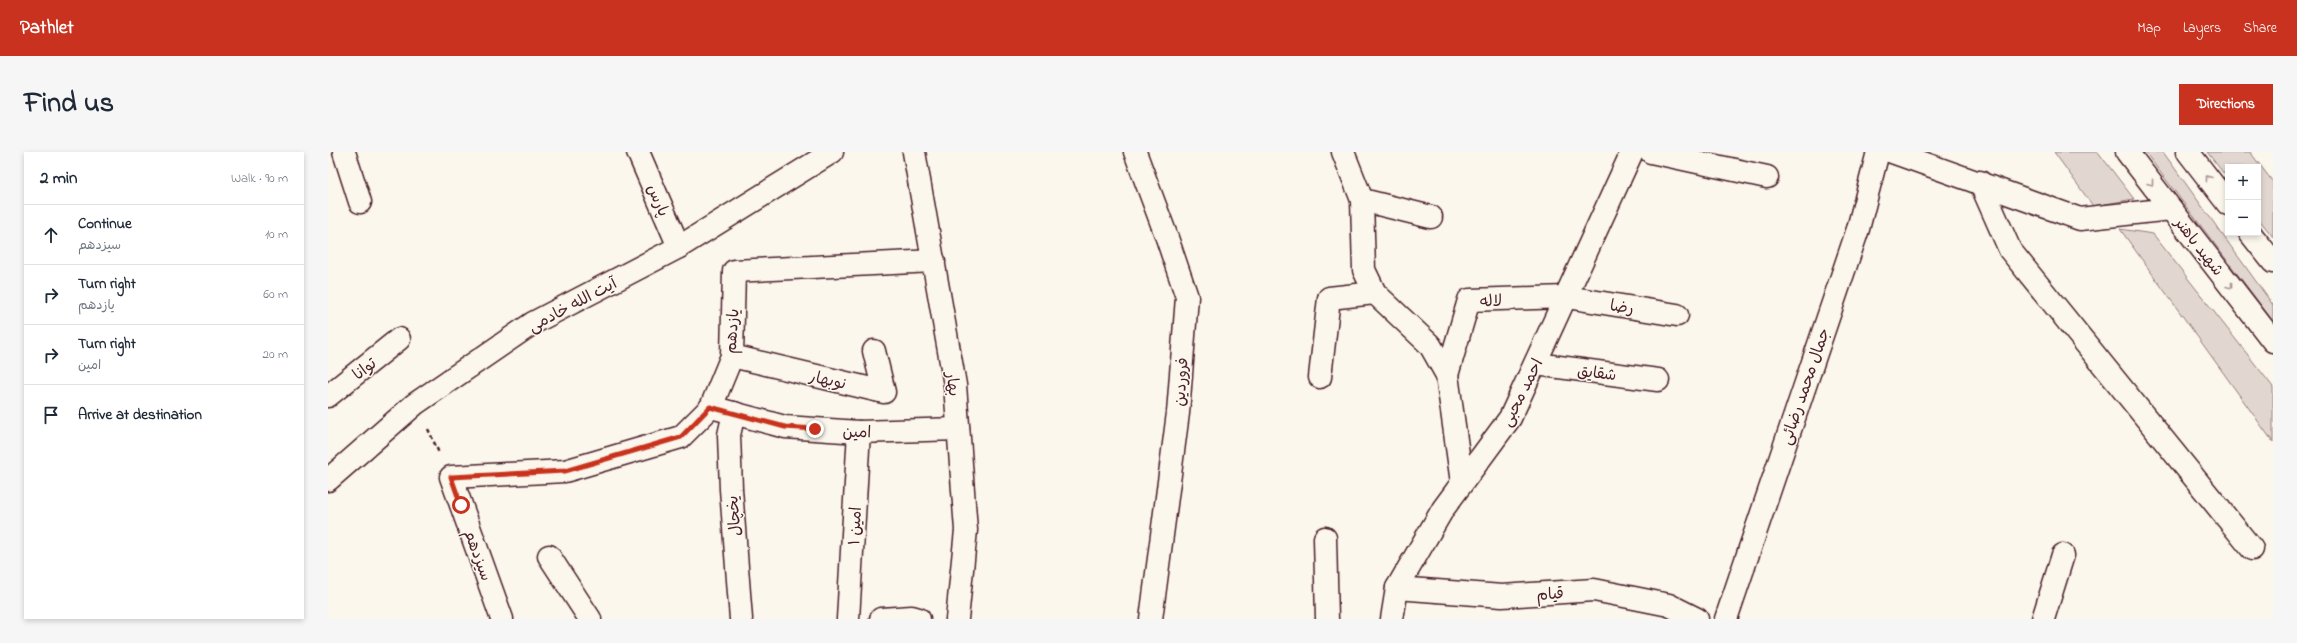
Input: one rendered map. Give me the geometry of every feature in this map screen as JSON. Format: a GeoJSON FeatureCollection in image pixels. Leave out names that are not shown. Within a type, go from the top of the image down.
{"type":"FeatureCollection","features":[{"type":"Feature","properties":{"kind":"street"},"geometry":{"type":"LineString","coordinates":[[344,152],[360,202]]}},
{"type":"Feature","properties":{"kind":"street","name":"پارس"},"geometry":{"type":"LineString","coordinates":[[638,152],[679,247]]}},
{"type":"Feature","properties":{"kind":"street","name":"آیت الله خادمی"},"geometry":{"type":"LineString","coordinates":[[328,480],[415,404],[533,323],[679,247],[832,152]]}},
{"type":"Feature","properties":{"kind":"street","name":"بهار"},"geometry":{"type":"LineString","coordinates":[[914,152],[955,385],[966,530],[956,619]]}},
{"type":"Feature","properties":{"kind":"street","name":"فروردین"},"geometry":{"type":"LineString","coordinates":[[1135,152],[1187,296],[1178,413],[1150,619]]}},
{"type":"Feature","properties":{"kind":"street"},"geometry":{"type":"LineString","coordinates":[[1343,152],[1362,200],[1364,270],[1374,293],[1430,346],[1447,375],[1462,483]]}},
{"type":"Feature","properties":{"kind":"street","name":"احمد محبی"},"geometry":{"type":"LineString","coordinates":[[1392,619],[1397,588],[1443,508],[1510,418],[1567,297],[1632,152]]}},
{"type":"Feature","properties":{"kind":"street"},"geometry":{"type":"LineString","coordinates":[[1651,152],[1767,177]]}},
{"type":"Feature","properties":{"kind":"street","name":"جمال محمد رضائی"},"geometry":{"type":"LineString","coordinates":[[1726,619],[1858,229],[1878,152]]}},
{"type":"Feature","properties":{"kind":"street"},"geometry":{"type":"LineString","coordinates":[[1892,152],[1980,182],[2080,219],[2171,210]]}},
{"type":"Feature","properties":{"kind":"street","name":"شهید باهنر"},"geometry":{"type":"LineString","coordinates":[[2127,152],[2273,341]]}},
{"type":"Feature","properties":{"kind":"street"},"geometry":{"type":"LineString","coordinates":[[2188,152],[2225,200]]}},
{"type":"Feature","properties":{"kind":"street"},"geometry":{"type":"LineString","coordinates":[[1980,182],[2010,250],[2252,549]]}},
{"type":"Feature","properties":{"kind":"street"},"geometry":{"type":"LineString","coordinates":[[1362,200],[1431,217]]}},
{"type":"Feature","properties":{"kind":"street"},"geometry":{"type":"LineString","coordinates":[[2252,236],[2273,262]]}},
{"type":"Feature","properties":{"kind":"street","name":"یازدهم"},"geometry":{"type":"LineString","coordinates":[[451,477],[565,471],[681,437],[710,407],[732,356],[734,271],[934,261]]}},
{"type":"Feature","properties":{"kind":"street"},"geometry":{"type":"LineString","coordinates":[[1320,377],[1329,298],[1374,293]]}},
{"type":"Feature","properties":{"kind":"street","name":"رضا"},"geometry":{"type":"LineString","coordinates":[[1567,297],[1677,315]]}},
{"type":"Feature","properties":{"kind":"street","name":"لاله"},"geometry":{"type":"LineString","coordinates":[[1447,375],[1469,300],[1567,297]]}},
{"type":"Feature","properties":{"kind":"street","name":"توانا"},"geometry":{"type":"LineString","coordinates":[[328,396],[399,340]]}},
{"type":"Feature","properties":{"kind":"street","name":"نوبهار"},"geometry":{"type":"LineString","coordinates":[[732,356],[884,392],[874,351]]}},
{"type":"Feature","properties":{"kind":"street","name":"شقایق"},"geometry":{"type":"LineString","coordinates":[[1536,364],[1658,380]]}},
{"type":"Feature","properties":{"kind":"street","name":"امین"},"geometry":{"type":"LineString","coordinates":[[710,407],[785,427],[859,432],[958,429]]}},
{"type":"Feature","properties":{"kind":"street","name":"یخچال"},"geometry":{"type":"LineString","coordinates":[[734,413],[729,443],[741,619]]}},
{"type":"Feature","properties":{"kind":"street","name":"امین ۱"},"geometry":{"type":"LineString","coordinates":[[848,619],[859,432]]}},
{"type":"Feature","properties":{"kind":"street","name":"سیزدهم"},"geometry":{"type":"LineString","coordinates":[[451,477],[502,619]]}},
{"type":"Feature","properties":{"kind":"street"},"geometry":{"type":"LineString","coordinates":[[1324,538],[1327,619]]}},
{"type":"Feature","properties":{"kind":"street"},"geometry":{"type":"LineString","coordinates":[[2043,619],[2063,555]]}},
{"type":"Feature","properties":{"kind":"street"},"geometry":{"type":"LineString","coordinates":[[548,556],[590,619]]}},
{"type":"Feature","properties":{"kind":"street","name":"قیام"},"geometry":{"type":"LineString","coordinates":[[1397,588],[1502,596],[1594,590],[1666,612],[1698,619]]}},
{"type":"Feature","properties":{"kind":"street"},"geometry":{"type":"LineString","coordinates":[[881,619],[912,617],[919,619]]}},
{"type":"Feature","properties":{"kind":"path"},"geometry":{"type":"LineString","coordinates":[[415,404],[451,477]]}},
{"type":"Feature","properties":{"kind":"shaded area"},"geometry":{"type":"Polygon","coordinates":[[[2054,152],[2098,152],[2134,199],[2093,206],[2054,152]]]}},
{"type":"Feature","properties":{"kind":"shaded area"},"geometry":{"type":"Polygon","coordinates":[[[2145,152],[2163,152],[2273,305],[2273,321],[2145,152]]]}},
{"type":"Feature","properties":{"kind":"shaded area"},"geometry":{"type":"Polygon","coordinates":[[[2207,152],[2250,152],[2259,164],[2225,164],[2225,175],[2207,152]]]}},
{"type":"Feature","properties":{"kind":"shaded area"},"geometry":{"type":"Polygon","coordinates":[[[2261,166],[2273,182],[2273,237],[2261,222],[2261,166]]]}},
{"type":"Feature","properties":{"kind":"shaded area"},"geometry":{"type":"Polygon","coordinates":[[[2120,229],[2153,234],[2273,387],[2273,442],[2120,229]]]}},
{"type":"Feature","properties":{"kind":"route"},"geometry":{"type":"LineString","coordinates":[[461,505],[451,477],[565,471],[681,437],[710,407],[785,427],[815,429]]}}]}
